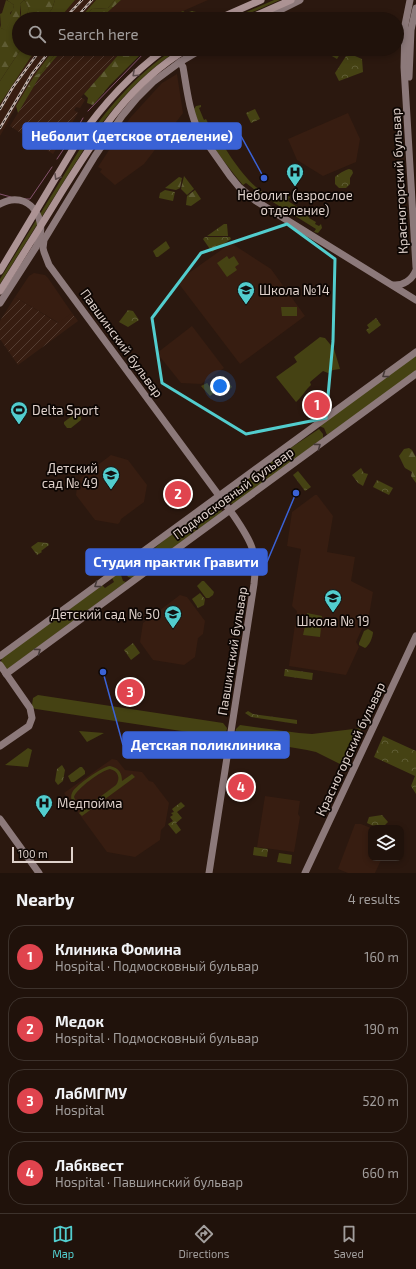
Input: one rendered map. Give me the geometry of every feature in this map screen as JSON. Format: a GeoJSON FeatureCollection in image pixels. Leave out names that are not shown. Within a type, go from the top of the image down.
{"type":"FeatureCollection","features":[{"type":"Feature","properties":{"kind":"main road"},"geometry":{"type":"LineString","coordinates":[[234,12],[261,0]]}},
{"type":"Feature","properties":{"kind":"main road"},"geometry":{"type":"LineString","coordinates":[[264,12],[291,0]]}},
{"type":"Feature","properties":{"kind":"main road"},"geometry":{"type":"LineString","coordinates":[[0,271],[79,139],[93,119],[127,81],[157,56]]}},
{"type":"Feature","properties":{"kind":"main road"},"geometry":{"type":"LineString","coordinates":[[0,291],[91,145],[119,106],[133,91],[154,73],[177,56]]}},
{"type":"Feature","properties":{"kind":"street"},"geometry":{"type":"LineString","coordinates":[[276,12],[300,0]]}},
{"type":"Feature","properties":{"kind":"street","name":"Красногорский бульвар"},"geometry":{"type":"LineString","coordinates":[[410,0],[405,25],[404,43],[416,267]]}},
{"type":"Feature","properties":{"kind":"street","name":"Красногорский бульвар"},"geometry":{"type":"LineString","coordinates":[[416,8],[411,30],[409,65],[416,192]]}},
{"type":"Feature","properties":{"kind":"street"},"geometry":{"type":"LineString","coordinates":[[26,250],[56,221],[95,156],[122,116],[137,98],[153,82],[190,56]]}},
{"type":"Feature","properties":{"kind":"street"},"geometry":{"type":"LineString","coordinates":[[180,62],[183,67],[190,109],[199,132],[239,187],[256,201],[416,300]]}},
{"type":"Feature","properties":{"kind":"street"},"geometry":{"type":"LineString","coordinates":[[0,204],[17,200],[28,204],[34,209],[38,216],[42,231],[36,247],[0,303]]}},
{"type":"Feature","properties":{"kind":"street","name":"Павшинский бульвар"},"geometry":{"type":"LineString","coordinates":[[56,221],[44,240],[44,252],[50,265],[230,510],[250,541],[255,554],[256,573],[209,873]]}},
{"type":"Feature","properties":{"kind":"street"},"geometry":{"type":"LineString","coordinates":[[391,284],[404,284],[413,277],[416,270]]}},
{"type":"Feature","properties":{"kind":"street","name":"Подмосковный бульвар"},"geometry":{"type":"LineString","coordinates":[[0,656],[416,352]]}},
{"type":"Feature","properties":{"kind":"street","name":"Подмосковный бульвар"},"geometry":{"type":"LineString","coordinates":[[6,674],[416,374]]}},
{"type":"Feature","properties":{"kind":"street","name":"Красногорский бульвар"},"geometry":{"type":"LineString","coordinates":[[306,873],[416,636]]}},
{"type":"Feature","properties":{"kind":"street"},"geometry":{"type":"LineString","coordinates":[[0,665],[30,708],[32,718],[28,726],[0,746]]}},
{"type":"Feature","properties":{"kind":"street"},"geometry":{"type":"LineString","coordinates":[[0,819],[39,873]]}},
{"type":"Feature","properties":{"kind":"highlighted area"},"geometry":{"type":"Polygon","coordinates":[[[287,224],[335,259],[333,341],[326,418],[246,434],[162,383],[152,318],[201,253],[287,224]]]}},
{"type":"Feature","properties":{"kind":"shaded area"},"geometry":{"type":"Polygon","coordinates":[[[75,0],[96,0],[85,12],[65,12],[75,0]]]}},
{"type":"Feature","properties":{"kind":"shaded area"},"geometry":{"type":"Polygon","coordinates":[[[121,0],[208,0],[181,12],[108,12],[121,0]]]}},
{"type":"Feature","properties":{"kind":"shaded area"},"geometry":{"type":"Polygon","coordinates":[[[31,56],[49,56],[34,76],[0,136],[0,104],[31,56]]]}},
{"type":"Feature","properties":{"kind":"shaded area"},"geometry":{"type":"Polygon","coordinates":[[[57,56],[117,56],[81,97],[85,100],[80,108],[76,107],[74,110],[78,113],[53,154],[10,126],[40,76],[57,56]]]}},
{"type":"Feature","properties":{"kind":"shaded area"},"geometry":{"type":"Polygon","coordinates":[[[177,74],[183,113],[144,164],[115,185],[100,172],[102,169],[98,167],[130,118],[162,83],[177,74]]]}},
{"type":"Feature","properties":{"kind":"shaded area"},"geometry":{"type":"Polygon","coordinates":[[[348,113],[360,139],[356,162],[323,176],[297,160],[288,139],[348,113]]]}},
{"type":"Feature","properties":{"kind":"shaded area","name":"Школа №14"},"geometry":{"type":"Polygon","coordinates":[[[231,243],[271,269],[305,316],[240,364],[179,284],[179,280],[231,243]]]}},
{"type":"Feature","properties":{"kind":"shaded area"},"geometry":{"type":"Polygon","coordinates":[[[34,273],[45,275],[48,278],[72,313],[59,323],[15,297],[29,276],[34,273]]]}},
{"type":"Feature","properties":{"kind":"shaded area"},"geometry":{"type":"Polygon","coordinates":[[[15,297],[58,323],[72,313],[78,321],[18,365],[0,339],[0,321],[15,297]]]}},
{"type":"Feature","properties":{"kind":"shaded area"},"geometry":{"type":"Polygon","coordinates":[[[192,326],[224,368],[201,384],[181,383],[157,353],[192,326]]]}},
{"type":"Feature","properties":{"kind":"shaded area","name":"Детский сад № 49"},"geometry":{"type":"Polygon","coordinates":[[[111,455],[128,460],[147,485],[144,502],[121,519],[118,524],[95,520],[76,495],[78,480],[111,455]]]}},
{"type":"Feature","properties":{"kind":"shaded area","name":"Школа № 19"},"geometry":{"type":"Polygon","coordinates":[[[317,495],[333,516],[327,552],[355,557],[351,581],[373,592],[368,621],[364,624],[356,642],[359,647],[346,675],[289,666],[297,611],[292,606],[301,549],[287,546],[292,512],[317,495]]]}},
{"type":"Feature","properties":{"kind":"shaded area","name":"Детский сад № 50"},"geometry":{"type":"Polygon","coordinates":[[[180,595],[187,597],[205,621],[203,634],[198,638],[195,657],[184,665],[153,660],[140,642],[143,623],[180,595]]]}},
{"type":"Feature","properties":{"kind":"shaded area"},"geometry":{"type":"Polygon","coordinates":[[[112,759],[117,760],[125,770],[142,772],[149,781],[153,782],[169,803],[165,826],[161,830],[160,840],[135,857],[107,852],[64,793],[112,759]]]}},
{"type":"Feature","properties":{"kind":"shaded area"},"geometry":{"type":"Polygon","coordinates":[[[265,796],[300,801],[298,814],[300,817],[294,852],[257,847],[265,796]]]}},
{"type":"Feature","properties":{"kind":"shaded area"},"geometry":{"type":"Polygon","coordinates":[[[355,824],[361,824],[368,827],[368,861],[381,861],[375,873],[348,873],[338,869],[355,824]]]}},
{"type":"Feature","properties":{"kind":"green space"},"geometry":{"type":"Polygon","coordinates":[[[6,0],[14,5],[13,10],[10,13],[12,20],[12,34],[1,28],[0,14],[2,13],[6,0]]]}},
{"type":"Feature","properties":{"kind":"green space"},"geometry":{"type":"Polygon","coordinates":[[[7,0],[24,0],[20,4],[20,12],[12,12],[14,5],[7,0]]]}},
{"type":"Feature","properties":{"kind":"green space"},"geometry":{"type":"Polygon","coordinates":[[[24,0],[28,7],[28,12],[21,12],[20,4],[24,0]]]}},
{"type":"Feature","properties":{"kind":"green space"},"geometry":{"type":"Polygon","coordinates":[[[24,0],[55,0],[50,12],[27,12],[27,5],[24,0]]]}},
{"type":"Feature","properties":{"kind":"green space"},"geometry":{"type":"Polygon","coordinates":[[[55,0],[75,0],[65,12],[50,12],[55,0]]]}},
{"type":"Feature","properties":{"kind":"green space"},"geometry":{"type":"Polygon","coordinates":[[[96,0],[115,0],[108,8],[92,9],[89,12],[85,12],[96,0]]]}},
{"type":"Feature","properties":{"kind":"green space"},"geometry":{"type":"Polygon","coordinates":[[[115,0],[121,0],[108,12],[89,12],[92,9],[108,8],[115,0]]]}},
{"type":"Feature","properties":{"kind":"green space"},"geometry":{"type":"Polygon","coordinates":[[[274,0],[280,0],[253,12],[246,12],[274,0]]]}},
{"type":"Feature","properties":{"kind":"green space"},"geometry":{"type":"Polygon","coordinates":[[[12,12],[12,26],[9,27],[7,23],[12,12]]]}},
{"type":"Feature","properties":{"kind":"green space"},"geometry":{"type":"Polygon","coordinates":[[[0,25],[1,28],[12,33],[12,56],[16,56],[0,81],[0,25]]]}},
{"type":"Feature","properties":{"kind":"green space"},"geometry":{"type":"Polygon","coordinates":[[[16,56],[31,56],[0,104],[0,81],[16,56]]]}},
{"type":"Feature","properties":{"kind":"green space"},"geometry":{"type":"Polygon","coordinates":[[[49,56],[54,56],[42,72],[34,76],[49,56]]]}},
{"type":"Feature","properties":{"kind":"green space"},"geometry":{"type":"Polygon","coordinates":[[[54,56],[57,56],[40,76],[18,113],[16,106],[34,76],[42,72],[54,56]]]}},
{"type":"Feature","properties":{"kind":"green space"},"geometry":{"type":"Polygon","coordinates":[[[117,56],[139,56],[110,85],[93,105],[87,103],[88,98],[84,94],[117,56]]]}},
{"type":"Feature","properties":{"kind":"green space"},"geometry":{"type":"Polygon","coordinates":[[[164,56],[169,56],[153,69],[119,102],[89,141],[0,284],[0,279],[95,126],[115,101],[164,56]]]}},
{"type":"Feature","properties":{"kind":"green space"},"geometry":{"type":"Polygon","coordinates":[[[332,56],[339,56],[337,59],[332,56]]]}},
{"type":"Feature","properties":{"kind":"green space"},"geometry":{"type":"Polygon","coordinates":[[[346,56],[355,56],[362,59],[363,72],[339,81],[335,73],[346,56]]]}},
{"type":"Feature","properties":{"kind":"green space"},"geometry":{"type":"Polygon","coordinates":[[[201,105],[199,108],[204,120],[206,119],[210,127],[213,126],[221,142],[250,181],[256,187],[280,202],[284,197],[290,197],[288,201],[310,215],[309,218],[316,222],[315,224],[319,226],[321,224],[322,228],[318,233],[314,232],[316,229],[260,194],[246,183],[243,185],[214,148],[201,127],[194,109],[196,106],[201,105]]]}},
{"type":"Feature","properties":{"kind":"green space"},"geometry":{"type":"Polygon","coordinates":[[[255,109],[260,119],[251,123],[246,113],[255,109]]]}},
{"type":"Feature","properties":{"kind":"green space"},"geometry":{"type":"Polygon","coordinates":[[[349,169],[352,170],[353,173],[350,178],[350,184],[346,188],[339,188],[335,184],[335,177],[349,169]]]}},
{"type":"Feature","properties":{"kind":"green space"},"geometry":{"type":"Polygon","coordinates":[[[184,176],[194,189],[187,195],[181,189],[184,176]]]}},
{"type":"Feature","properties":{"kind":"green space"},"geometry":{"type":"Polygon","coordinates":[[[179,177],[182,178],[180,188],[176,190],[165,188],[179,177]]]}},
{"type":"Feature","properties":{"kind":"green space"},"geometry":{"type":"Polygon","coordinates":[[[165,190],[175,192],[173,201],[159,198],[160,193],[165,190]]]}},
{"type":"Feature","properties":{"kind":"green space"},"geometry":{"type":"Polygon","coordinates":[[[195,190],[201,199],[191,206],[186,205],[187,196],[195,190]]]}},
{"type":"Feature","properties":{"kind":"green space"},"geometry":{"type":"Polygon","coordinates":[[[224,224],[227,224],[228,236],[207,236],[224,224]]]}},
{"type":"Feature","properties":{"kind":"green space"},"geometry":{"type":"Polygon","coordinates":[[[205,237],[230,237],[231,239],[212,252],[203,239],[205,237]]]}},
{"type":"Feature","properties":{"kind":"green space"},"geometry":{"type":"Polygon","coordinates":[[[166,241],[170,248],[156,257],[153,251],[166,241]]]}},
{"type":"Feature","properties":{"kind":"green space"},"geometry":{"type":"Polygon","coordinates":[[[227,256],[229,259],[234,256],[239,264],[235,267],[237,270],[227,277],[217,263],[227,256]]]}},
{"type":"Feature","properties":{"kind":"green space"},"geometry":{"type":"Polygon","coordinates":[[[281,307],[297,307],[297,316],[282,316],[281,307]]]}},
{"type":"Feature","properties":{"kind":"green space"},"geometry":{"type":"Polygon","coordinates":[[[128,310],[133,311],[139,320],[128,327],[119,322],[128,310]]]}},
{"type":"Feature","properties":{"kind":"green space"},"geometry":{"type":"Polygon","coordinates":[[[376,318],[381,325],[369,334],[366,330],[369,328],[367,325],[376,318]]]}},
{"type":"Feature","properties":{"kind":"green space"},"geometry":{"type":"Polygon","coordinates":[[[320,337],[325,338],[334,349],[340,369],[333,370],[328,373],[323,371],[310,382],[311,385],[296,402],[276,377],[297,362],[294,357],[320,337]]]}},
{"type":"Feature","properties":{"kind":"green space"},"geometry":{"type":"Polygon","coordinates":[[[416,355],[416,372],[327,435],[324,428],[319,426],[416,355]]]}},
{"type":"Feature","properties":{"kind":"green space"},"geometry":{"type":"Polygon","coordinates":[[[222,376],[225,377],[232,387],[224,394],[219,387],[217,389],[218,390],[210,396],[201,386],[207,383],[210,387],[222,376]]]}},
{"type":"Feature","properties":{"kind":"green space"},"geometry":{"type":"Polygon","coordinates":[[[76,413],[80,415],[81,420],[71,428],[67,428],[64,422],[76,413]]]}},
{"type":"Feature","properties":{"kind":"green space"},"geometry":{"type":"Polygon","coordinates":[[[319,429],[323,434],[323,438],[234,504],[229,503],[226,499],[227,494],[265,465],[319,429]]]}},
{"type":"Feature","properties":{"kind":"green space"},"geometry":{"type":"Polygon","coordinates":[[[409,448],[416,457],[416,483],[411,476],[412,472],[405,468],[399,456],[404,449],[409,448]]]}},
{"type":"Feature","properties":{"kind":"green space"},"geometry":{"type":"Polygon","coordinates":[[[361,468],[364,473],[368,474],[363,486],[358,483],[352,475],[361,468]]]}},
{"type":"Feature","properties":{"kind":"green space"},"geometry":{"type":"Polygon","coordinates":[[[298,471],[311,487],[305,491],[293,475],[298,471]]]}},
{"type":"Feature","properties":{"kind":"green space"},"geometry":{"type":"Polygon","coordinates":[[[377,480],[393,488],[389,495],[373,487],[377,480]]]}},
{"type":"Feature","properties":{"kind":"green space"},"geometry":{"type":"Polygon","coordinates":[[[216,502],[220,505],[222,512],[132,578],[128,577],[125,572],[126,570],[169,536],[216,502]]]}},
{"type":"Feature","properties":{"kind":"green space"},"geometry":{"type":"Polygon","coordinates":[[[38,542],[48,543],[49,545],[37,555],[31,547],[38,542]]]}},
{"type":"Feature","properties":{"kind":"green space"},"geometry":{"type":"Polygon","coordinates":[[[120,572],[123,581],[126,582],[9,668],[7,669],[1,662],[2,658],[102,585],[105,588],[114,582],[112,578],[120,572]]]}},
{"type":"Feature","properties":{"kind":"green space"},"geometry":{"type":"Polygon","coordinates":[[[204,581],[214,592],[209,598],[206,598],[197,586],[204,581]]]}},
{"type":"Feature","properties":{"kind":"green space"},"geometry":{"type":"Polygon","coordinates":[[[200,593],[205,599],[204,605],[198,608],[192,599],[200,593]]]}},
{"type":"Feature","properties":{"kind":"green space"},"geometry":{"type":"Polygon","coordinates":[[[307,613],[322,616],[321,623],[306,620],[307,613]]]}},
{"type":"Feature","properties":{"kind":"green space"},"geometry":{"type":"Polygon","coordinates":[[[305,626],[321,628],[320,637],[303,635],[305,626]]]}},
{"type":"Feature","properties":{"kind":"green space"},"geometry":{"type":"Polygon","coordinates":[[[368,629],[373,632],[373,634],[372,639],[365,648],[359,645],[359,643],[364,631],[368,629]]]}},
{"type":"Feature","properties":{"kind":"green space"},"geometry":{"type":"Polygon","coordinates":[[[133,643],[140,653],[131,660],[124,650],[133,643]]]}},
{"type":"Feature","properties":{"kind":"green space"},"geometry":{"type":"Polygon","coordinates":[[[285,669],[313,673],[312,680],[284,676],[285,669]]]}},
{"type":"Feature","properties":{"kind":"green space"},"geometry":{"type":"Polygon","coordinates":[[[38,695],[223,723],[227,728],[226,734],[221,737],[36,709],[33,708],[32,705],[33,698],[38,695]]]}},
{"type":"Feature","properties":{"kind":"green space"},"geometry":{"type":"Polygon","coordinates":[[[248,711],[253,714],[297,720],[297,724],[251,717],[245,713],[248,711]]]}},
{"type":"Feature","properties":{"kind":"green space"},"geometry":{"type":"Polygon","coordinates":[[[240,725],[312,734],[362,728],[344,766],[316,752],[236,738],[236,729],[240,725]]]}},
{"type":"Feature","properties":{"kind":"green space"},"geometry":{"type":"Polygon","coordinates":[[[79,731],[104,733],[87,742],[79,731]]]}},
{"type":"Feature","properties":{"kind":"green space"},"geometry":{"type":"Polygon","coordinates":[[[383,736],[416,751],[416,794],[411,786],[415,776],[374,757],[383,736]]]}},
{"type":"Feature","properties":{"kind":"green space"},"geometry":{"type":"Polygon","coordinates":[[[28,748],[32,750],[28,767],[5,765],[28,748]]]}},
{"type":"Feature","properties":{"kind":"green space"},"geometry":{"type":"Polygon","coordinates":[[[62,765],[65,770],[63,781],[58,785],[55,781],[57,769],[62,765]]]}},
{"type":"Feature","properties":{"kind":"green space"},"geometry":{"type":"Polygon","coordinates":[[[110,766],[118,770],[121,773],[122,781],[132,774],[135,777],[82,816],[79,813],[83,810],[73,803],[71,797],[73,791],[90,776],[110,766]],[[110,769],[90,780],[79,789],[74,797],[77,804],[81,806],[88,806],[116,785],[118,782],[118,775],[115,771],[110,769]]]}},
{"type":"Feature","properties":{"kind":"green space"},"geometry":{"type":"Polygon","coordinates":[[[82,767],[85,771],[85,774],[74,782],[71,782],[68,776],[82,767]]]}},
{"type":"Feature","properties":{"kind":"green space"},"geometry":{"type":"Polygon","coordinates":[[[181,802],[185,806],[177,812],[182,818],[176,823],[181,830],[176,834],[168,824],[173,821],[170,817],[173,815],[171,813],[174,812],[172,809],[181,802]]]}},
{"type":"Feature","properties":{"kind":"green space"},"geometry":{"type":"Polygon","coordinates":[[[382,815],[388,822],[385,825],[371,825],[367,823],[369,817],[382,815]]]}},
{"type":"Feature","properties":{"kind":"green space"},"geometry":{"type":"Polygon","coordinates":[[[254,847],[268,849],[267,857],[253,855],[254,847]]]}},
{"type":"Feature","properties":{"kind":"green space"},"geometry":{"type":"Polygon","coordinates":[[[279,853],[292,855],[291,864],[277,862],[279,853]]]}},
{"type":"Feature","properties":{"kind":"waterway"},"geometry":{"type":"LineString","coordinates":[[88,111],[141,56]]}},
{"type":"Feature","properties":{"kind":"waterway"},"geometry":{"type":"LineString","coordinates":[[75,132],[83,118]]}},
{"type":"Feature","properties":{"kind":"waterway"},"geometry":{"type":"LineString","coordinates":[[57,159],[71,138]]}},
{"type":"Feature","properties":{"kind":"waterway"},"geometry":{"type":"LineString","coordinates":[[24,199],[30,199],[52,167]]}},
{"type":"Feature","properties":{"kind":"waterway"},"geometry":{"type":"LineString","coordinates":[[0,194],[11,197]]}},
{"type":"Feature","properties":{"kind":"railway"},"geometry":{"type":"LineString","coordinates":[[71,12],[82,0]]}},
{"type":"Feature","properties":{"kind":"railway"},"geometry":{"type":"LineString","coordinates":[[81,12],[92,0]]}},
{"type":"Feature","properties":{"kind":"railway"},"geometry":{"type":"LineString","coordinates":[[0,109],[13,87],[36,56]]}},
{"type":"Feature","properties":{"kind":"railway"},"geometry":{"type":"LineString","coordinates":[[0,128],[32,74],[46,56]]}},
{"type":"Feature","properties":{"kind":"place","name":"Неболит (детское отделение)"},"geometry":{"type":"Point","coordinates":[264,178]}},
{"type":"Feature","properties":{"kind":"place","name":"Неболит (взрослое отделение)"},"geometry":{"type":"Point","coordinates":[295,187]}},
{"type":"Feature","properties":{"kind":"place","name":"Школа №14"},"geometry":{"type":"Point","coordinates":[246,305]}},
{"type":"Feature","properties":{"kind":"place","name":"Клиника Фомина"},"geometry":{"type":"Point","coordinates":[317,405]}},
{"type":"Feature","properties":{"kind":"place","name":"Delta Sport"},"geometry":{"type":"Point","coordinates":[19,425]}},
{"type":"Feature","properties":{"kind":"place","name":"Детский сад № 49"},"geometry":{"type":"Point","coordinates":[111,490]}},
{"type":"Feature","properties":{"kind":"place","name":"Студия практик Гравити"},"geometry":{"type":"Point","coordinates":[296,493]}},
{"type":"Feature","properties":{"kind":"place","name":"Медок"},"geometry":{"type":"Point","coordinates":[178,494]}},
{"type":"Feature","properties":{"kind":"place","name":"Школа № 19"},"geometry":{"type":"Point","coordinates":[333,613]}},
{"type":"Feature","properties":{"kind":"place","name":"Детский сад № 50"},"geometry":{"type":"Point","coordinates":[173,629]}},
{"type":"Feature","properties":{"kind":"place","name":"Детская поликлиника"},"geometry":{"type":"Point","coordinates":[103,672]}},
{"type":"Feature","properties":{"kind":"place","name":"ЛабМГМУ"},"geometry":{"type":"Point","coordinates":[130,692]}},
{"type":"Feature","properties":{"kind":"place","name":"Лабквест"},"geometry":{"type":"Point","coordinates":[241,787]}},
{"type":"Feature","properties":{"kind":"place","name":"Медпойма"},"geometry":{"type":"Point","coordinates":[44,818]}}]}
